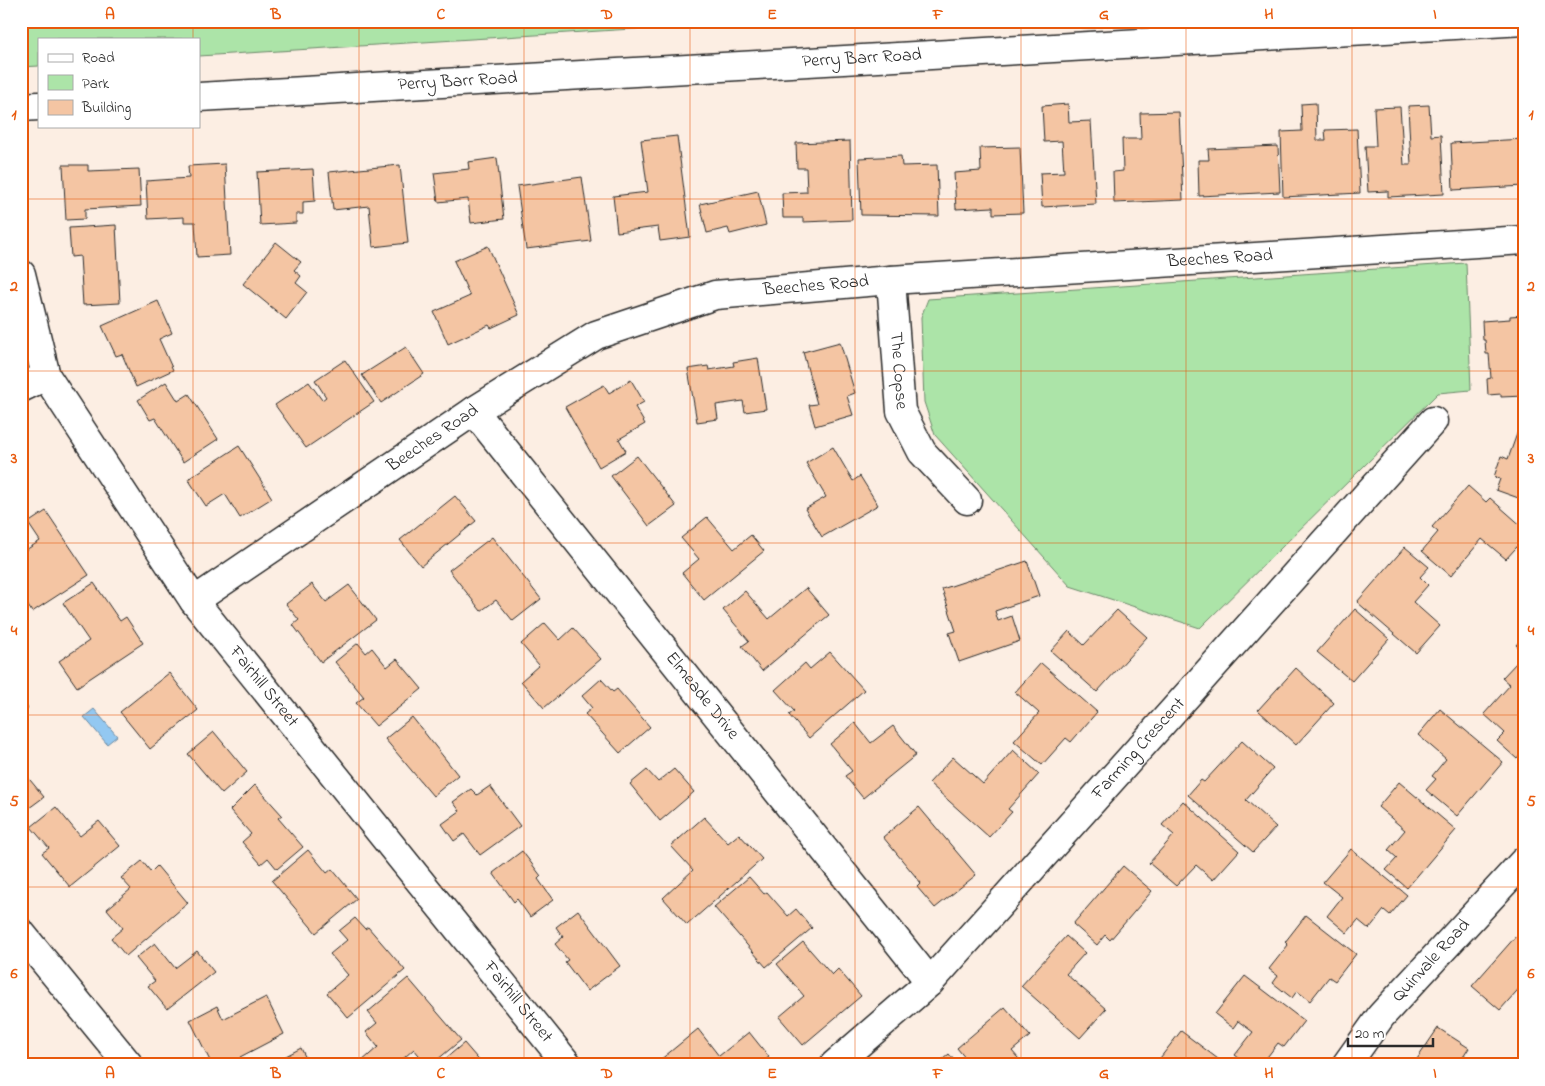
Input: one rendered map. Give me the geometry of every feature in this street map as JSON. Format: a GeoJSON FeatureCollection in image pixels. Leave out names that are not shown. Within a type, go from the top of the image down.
{"type":"FeatureCollection","features":[{"type":"Feature","properties":{"kind":"street","name":"Perry Barr Road"},"geometry":{"type":"LineString","coordinates":[[200,96],[1524,21]]}},
{"type":"Feature","properties":{"kind":"street"},"geometry":{"type":"LineString","coordinates":[[21,107],[38,106]]}},
{"type":"Feature","properties":{"kind":"street","name":"Beeches Road"},"geometry":{"type":"LineString","coordinates":[[194,601],[474,411],[596,335],[715,295],[891,280],[1524,240]]}},
{"type":"Feature","properties":{"kind":"street","name":"Fairhill Street"},"geometry":{"type":"LineString","coordinates":[[21,274],[46,376],[194,601],[568,1065]]}},
{"type":"Feature","properties":{"kind":"street","name":"The Copse"},"geometry":{"type":"LineString","coordinates":[[891,280],[901,411],[922,452],[967,500]]}},
{"type":"Feature","properties":{"kind":"street"},"geometry":{"type":"LineString","coordinates":[[21,388],[46,376]]}},
{"type":"Feature","properties":{"kind":"street","name":"Elmeade Drive"},"geometry":{"type":"LineString","coordinates":[[474,411],[930,982]]}},
{"type":"Feature","properties":{"kind":"street","name":"Farming Crescent"},"geometry":{"type":"LineString","coordinates":[[834,1065],[930,982],[1433,421]]}},
{"type":"Feature","properties":{"kind":"street","name":"Quinvale Road"},"geometry":{"type":"LineString","coordinates":[[1346,1065],[1381,1016],[1524,861]]}},
{"type":"Feature","properties":{"kind":"street"},"geometry":{"type":"LineString","coordinates":[[21,933],[129,1065]]}},
{"type":"Feature","properties":{"kind":"green space"},"geometry":{"type":"Polygon","coordinates":[[[21,21],[760,21],[200,56],[200,38],[38,38],[38,66],[21,67],[21,21]]]}},
{"type":"Feature","properties":{"kind":"green space"},"geometry":{"type":"Polygon","coordinates":[[[1466,263],[1471,390],[1438,393],[1200,628],[1070,586],[935,435],[924,402],[921,317],[928,299],[1466,263]]]}},
{"type":"Feature","properties":{"kind":"water"},"geometry":{"type":"Polygon","coordinates":[[[94,709],[117,736],[107,744],[84,717],[94,709]]]}},
{"type":"Feature","properties":{"kind":"building"},"geometry":{"type":"Polygon","coordinates":[[[1316,103],[1317,140],[1326,140],[1325,130],[1357,129],[1360,193],[1283,197],[1281,132],[1302,131],[1301,104],[1316,103]]]}},
{"type":"Feature","properties":{"kind":"building"},"geometry":{"type":"Polygon","coordinates":[[[1068,104],[1069,122],[1091,121],[1096,204],[1042,207],[1040,173],[1064,172],[1062,141],[1044,142],[1042,106],[1068,104]]]}},
{"type":"Feature","properties":{"kind":"building"},"geometry":{"type":"Polygon","coordinates":[[[1429,105],[1431,136],[1441,135],[1444,194],[1388,197],[1388,191],[1368,192],[1365,146],[1376,146],[1374,108],[1400,107],[1404,165],[1411,165],[1408,106],[1429,105]]]}},
{"type":"Feature","properties":{"kind":"building"},"geometry":{"type":"Polygon","coordinates":[[[1179,112],[1183,200],[1114,203],[1113,172],[1123,171],[1122,139],[1141,139],[1140,113],[1179,112]]]}},
{"type":"Feature","properties":{"kind":"building"},"geometry":{"type":"Polygon","coordinates":[[[677,136],[690,237],[660,241],[658,227],[617,232],[613,196],[648,192],[641,140],[677,136]]]}},
{"type":"Feature","properties":{"kind":"building"},"geometry":{"type":"Polygon","coordinates":[[[1524,139],[1524,186],[1453,190],[1451,143],[1524,139]]]}},
{"type":"Feature","properties":{"kind":"building"},"geometry":{"type":"Polygon","coordinates":[[[850,141],[852,220],[803,222],[803,218],[783,218],[782,193],[807,192],[806,168],[797,168],[796,143],[850,141]]]}},
{"type":"Feature","properties":{"kind":"building"},"geometry":{"type":"Polygon","coordinates":[[[1278,146],[1280,192],[1199,196],[1198,160],[1209,160],[1208,149],[1278,146]]]}},
{"type":"Feature","properties":{"kind":"building"},"geometry":{"type":"Polygon","coordinates":[[[1020,147],[1023,213],[993,214],[993,207],[956,209],[954,173],[981,171],[980,148],[1020,147]]]}},
{"type":"Feature","properties":{"kind":"building"},"geometry":{"type":"Polygon","coordinates":[[[901,156],[902,166],[937,165],[939,216],[861,215],[859,158],[901,156]]]}},
{"type":"Feature","properties":{"kind":"building"},"geometry":{"type":"Polygon","coordinates":[[[497,158],[504,219],[471,223],[468,199],[438,202],[434,173],[469,169],[468,162],[497,158]]]}},
{"type":"Feature","properties":{"kind":"building"},"geometry":{"type":"Polygon","coordinates":[[[225,164],[230,255],[197,257],[195,222],[184,222],[184,217],[148,219],[146,181],[189,178],[188,166],[225,164]]]}},
{"type":"Feature","properties":{"kind":"building"},"geometry":{"type":"Polygon","coordinates":[[[63,165],[88,165],[88,171],[139,169],[141,206],[85,209],[85,219],[66,220],[63,165]]]}},
{"type":"Feature","properties":{"kind":"building"},"geometry":{"type":"Polygon","coordinates":[[[400,165],[408,243],[373,247],[369,206],[333,210],[329,172],[400,165]]]}},
{"type":"Feature","properties":{"kind":"building"},"geometry":{"type":"Polygon","coordinates":[[[313,169],[315,201],[303,202],[303,214],[296,214],[296,223],[260,225],[257,172],[313,169]]]}},
{"type":"Feature","properties":{"kind":"building"},"geometry":{"type":"Polygon","coordinates":[[[582,177],[591,241],[526,249],[517,186],[582,177]]]}},
{"type":"Feature","properties":{"kind":"building"},"geometry":{"type":"Polygon","coordinates":[[[758,191],[766,225],[730,234],[728,228],[707,233],[700,204],[758,191]]]}},
{"type":"Feature","properties":{"kind":"building"},"geometry":{"type":"Polygon","coordinates":[[[116,225],[120,303],[83,305],[80,256],[71,257],[69,228],[116,225]]]}},
{"type":"Feature","properties":{"kind":"building"},"geometry":{"type":"Polygon","coordinates":[[[276,242],[301,262],[294,270],[301,276],[296,283],[307,292],[286,319],[243,284],[276,242]]]}},
{"type":"Feature","properties":{"kind":"building"},"geometry":{"type":"Polygon","coordinates":[[[488,246],[519,315],[491,328],[489,325],[448,344],[434,312],[470,296],[454,261],[488,246]]]}},
{"type":"Feature","properties":{"kind":"building"},"geometry":{"type":"Polygon","coordinates":[[[158,301],[172,333],[159,339],[173,370],[136,387],[122,354],[116,356],[102,326],[158,301]]]}},
{"type":"Feature","properties":{"kind":"building"},"geometry":{"type":"Polygon","coordinates":[[[1524,315],[1524,396],[1501,397],[1501,394],[1488,395],[1487,379],[1491,378],[1489,354],[1486,354],[1485,340],[1483,340],[1482,321],[1510,319],[1510,316],[1524,315]]]}},
{"type":"Feature","properties":{"kind":"building"},"geometry":{"type":"Polygon","coordinates":[[[840,342],[855,393],[847,396],[853,415],[815,426],[809,405],[817,404],[803,352],[840,342]]]}},
{"type":"Feature","properties":{"kind":"building"},"geometry":{"type":"Polygon","coordinates":[[[406,347],[424,374],[381,403],[362,375],[406,347]]]}},
{"type":"Feature","properties":{"kind":"building"},"geometry":{"type":"Polygon","coordinates":[[[758,358],[766,409],[745,412],[743,401],[716,405],[718,419],[697,422],[688,369],[708,366],[709,370],[734,366],[733,362],[758,358]]]}},
{"type":"Feature","properties":{"kind":"building"},"geometry":{"type":"Polygon","coordinates":[[[345,360],[374,402],[306,448],[275,405],[309,382],[322,400],[326,397],[315,380],[345,360]]]}},
{"type":"Feature","properties":{"kind":"building"},"geometry":{"type":"Polygon","coordinates":[[[631,380],[644,402],[635,407],[645,424],[619,439],[626,451],[599,467],[565,407],[604,385],[609,393],[631,380]]]}},
{"type":"Feature","properties":{"kind":"building"},"geometry":{"type":"Polygon","coordinates":[[[166,382],[178,401],[189,394],[218,439],[183,462],[155,418],[150,420],[138,400],[166,382]]]}},
{"type":"Feature","properties":{"kind":"building"},"geometry":{"type":"Polygon","coordinates":[[[1524,414],[1524,500],[1496,490],[1500,479],[1494,477],[1501,456],[1508,459],[1524,414]]]}},
{"type":"Feature","properties":{"kind":"building"},"geometry":{"type":"Polygon","coordinates":[[[239,446],[272,498],[240,518],[225,494],[206,506],[188,479],[239,446]]]}},
{"type":"Feature","properties":{"kind":"building"},"geometry":{"type":"Polygon","coordinates":[[[833,447],[853,481],[860,476],[878,505],[822,537],[805,509],[826,497],[806,463],[833,447]]]}},
{"type":"Feature","properties":{"kind":"building"},"geometry":{"type":"Polygon","coordinates":[[[637,456],[676,506],[649,526],[611,476],[637,456]]]}},
{"type":"Feature","properties":{"kind":"building"},"geometry":{"type":"Polygon","coordinates":[[[1468,486],[1486,502],[1490,498],[1524,528],[1524,539],[1506,559],[1482,539],[1451,576],[1422,551],[1438,532],[1432,527],[1468,486]]]}},
{"type":"Feature","properties":{"kind":"building"},"geometry":{"type":"Polygon","coordinates":[[[455,496],[476,521],[421,566],[400,540],[455,496]]]}},
{"type":"Feature","properties":{"kind":"building"},"geometry":{"type":"Polygon","coordinates":[[[46,511],[89,575],[32,612],[21,595],[21,553],[40,541],[28,523],[46,511]]]}},
{"type":"Feature","properties":{"kind":"building"},"geometry":{"type":"Polygon","coordinates":[[[707,517],[734,549],[751,535],[764,551],[704,600],[682,573],[699,559],[681,538],[707,517]]]}},
{"type":"Feature","properties":{"kind":"building"},"geometry":{"type":"Polygon","coordinates":[[[492,537],[541,599],[513,621],[496,600],[481,611],[449,570],[492,537]]]}},
{"type":"Feature","properties":{"kind":"building"},"geometry":{"type":"Polygon","coordinates":[[[1405,547],[1429,567],[1420,577],[1428,585],[1413,602],[1440,626],[1416,653],[1357,602],[1405,547]]]}},
{"type":"Feature","properties":{"kind":"building"},"geometry":{"type":"Polygon","coordinates":[[[1027,561],[1039,596],[995,611],[998,621],[1012,616],[1020,641],[959,662],[949,633],[956,631],[942,589],[1027,561]]]}},
{"type":"Feature","properties":{"kind":"building"},"geometry":{"type":"Polygon","coordinates":[[[94,583],[120,621],[126,617],[143,643],[77,687],[59,661],[89,641],[63,603],[94,583]]]}},
{"type":"Feature","properties":{"kind":"building"},"geometry":{"type":"Polygon","coordinates":[[[312,584],[326,602],[349,585],[376,620],[321,662],[293,625],[299,620],[286,604],[312,584]]]}},
{"type":"Feature","properties":{"kind":"building"},"geometry":{"type":"Polygon","coordinates":[[[806,588],[829,615],[762,671],[742,646],[749,641],[723,610],[745,591],[769,619],[806,588]]]}},
{"type":"Feature","properties":{"kind":"building"},"geometry":{"type":"Polygon","coordinates":[[[1355,609],[1389,639],[1352,681],[1317,652],[1355,609]]]}},
{"type":"Feature","properties":{"kind":"building"},"geometry":{"type":"Polygon","coordinates":[[[1117,610],[1147,637],[1097,692],[1051,651],[1069,631],[1084,645],[1117,610]]]}},
{"type":"Feature","properties":{"kind":"building"},"geometry":{"type":"Polygon","coordinates":[[[545,623],[560,640],[573,628],[601,659],[544,708],[521,681],[539,665],[521,644],[545,623]]]}},
{"type":"Feature","properties":{"kind":"building"},"geometry":{"type":"Polygon","coordinates":[[[1524,636],[1524,652],[1516,645],[1524,636]]]}},
{"type":"Feature","properties":{"kind":"building"},"geometry":{"type":"Polygon","coordinates":[[[358,643],[366,653],[372,648],[387,667],[397,659],[422,689],[376,726],[356,703],[364,697],[335,662],[358,643]]]}},
{"type":"Feature","properties":{"kind":"building"},"geometry":{"type":"Polygon","coordinates":[[[830,652],[864,690],[809,738],[789,715],[794,711],[775,690],[805,663],[810,669],[830,652]]]}},
{"type":"Feature","properties":{"kind":"building"},"geometry":{"type":"Polygon","coordinates":[[[1517,662],[1524,668],[1524,751],[1517,759],[1497,741],[1505,733],[1484,714],[1510,685],[1502,678],[1517,662]]]}},
{"type":"Feature","properties":{"kind":"building"},"geometry":{"type":"Polygon","coordinates":[[[1041,663],[1097,712],[1071,742],[1066,738],[1042,765],[1014,741],[1039,713],[1015,692],[1041,663]]]}},
{"type":"Feature","properties":{"kind":"building"},"geometry":{"type":"Polygon","coordinates":[[[1296,668],[1334,703],[1296,745],[1258,710],[1296,668]]]}},
{"type":"Feature","properties":{"kind":"building"},"geometry":{"type":"Polygon","coordinates":[[[169,673],[198,710],[150,749],[120,712],[169,673]]]}},
{"type":"Feature","properties":{"kind":"building"},"geometry":{"type":"Polygon","coordinates":[[[601,679],[613,692],[617,689],[650,727],[620,753],[585,714],[592,708],[582,696],[601,679]]]}},
{"type":"Feature","properties":{"kind":"building"},"geometry":{"type":"Polygon","coordinates":[[[21,696],[28,709],[21,712],[21,696]]]}},
{"type":"Feature","properties":{"kind":"building"},"geometry":{"type":"Polygon","coordinates":[[[1440,709],[1503,762],[1457,816],[1426,790],[1436,779],[1432,776],[1446,759],[1418,735],[1440,709]]]}},
{"type":"Feature","properties":{"kind":"building"},"geometry":{"type":"Polygon","coordinates":[[[412,717],[458,775],[433,796],[385,739],[412,717]]]}},
{"type":"Feature","properties":{"kind":"building"},"geometry":{"type":"Polygon","coordinates":[[[855,723],[871,743],[893,726],[916,755],[863,798],[845,776],[852,771],[830,744],[855,723]]]}},
{"type":"Feature","properties":{"kind":"building"},"geometry":{"type":"Polygon","coordinates":[[[214,732],[247,772],[222,794],[188,754],[214,732]]]}},
{"type":"Feature","properties":{"kind":"building"},"geometry":{"type":"Polygon","coordinates":[[[1242,741],[1273,769],[1246,800],[1276,827],[1253,852],[1188,795],[1201,780],[1204,782],[1242,741]]]}},
{"type":"Feature","properties":{"kind":"building"},"geometry":{"type":"Polygon","coordinates":[[[1013,750],[1039,774],[1008,809],[1012,812],[989,837],[929,783],[953,757],[983,784],[1013,750]]]}},
{"type":"Feature","properties":{"kind":"building"},"geometry":{"type":"Polygon","coordinates":[[[21,769],[44,797],[21,814],[21,769]]]}},
{"type":"Feature","properties":{"kind":"building"},"geometry":{"type":"Polygon","coordinates":[[[674,769],[694,792],[660,821],[630,784],[647,770],[658,782],[674,769]]]}},
{"type":"Feature","properties":{"kind":"building"},"geometry":{"type":"Polygon","coordinates":[[[1399,782],[1456,830],[1407,888],[1386,870],[1397,858],[1388,850],[1405,830],[1378,807],[1399,782]]]}},
{"type":"Feature","properties":{"kind":"building"},"geometry":{"type":"Polygon","coordinates":[[[255,785],[282,815],[278,818],[303,847],[277,869],[268,858],[261,864],[242,842],[251,834],[230,810],[255,785]]]}},
{"type":"Feature","properties":{"kind":"building"},"geometry":{"type":"Polygon","coordinates":[[[490,786],[520,826],[480,855],[464,834],[454,841],[442,824],[460,811],[453,802],[471,789],[477,795],[490,786]]]}},
{"type":"Feature","properties":{"kind":"building"},"geometry":{"type":"Polygon","coordinates":[[[1183,801],[1239,851],[1213,880],[1196,865],[1176,886],[1149,863],[1174,835],[1162,825],[1183,801]]]}},
{"type":"Feature","properties":{"kind":"building"},"geometry":{"type":"Polygon","coordinates":[[[56,807],[80,836],[99,821],[120,846],[70,887],[42,853],[49,848],[31,827],[56,807]]]}},
{"type":"Feature","properties":{"kind":"building"},"geometry":{"type":"Polygon","coordinates":[[[919,807],[976,875],[935,908],[917,887],[921,883],[883,837],[919,807]]]}},
{"type":"Feature","properties":{"kind":"building"},"geometry":{"type":"Polygon","coordinates":[[[704,817],[728,843],[739,834],[762,859],[687,925],[663,898],[693,870],[671,846],[704,817]]]}},
{"type":"Feature","properties":{"kind":"building"},"geometry":{"type":"Polygon","coordinates":[[[1351,849],[1407,895],[1390,915],[1384,910],[1369,929],[1358,920],[1347,933],[1327,916],[1342,897],[1323,882],[1351,849]]]}},
{"type":"Feature","properties":{"kind":"building"},"geometry":{"type":"Polygon","coordinates":[[[308,850],[327,873],[332,869],[357,899],[316,933],[272,881],[308,850]]]}},
{"type":"Feature","properties":{"kind":"building"},"geometry":{"type":"Polygon","coordinates":[[[522,851],[541,876],[538,879],[553,900],[530,917],[517,899],[514,902],[493,873],[522,851]]]}},
{"type":"Feature","properties":{"kind":"building"},"geometry":{"type":"Polygon","coordinates":[[[142,861],[151,872],[157,866],[188,903],[126,956],[111,938],[123,928],[107,909],[131,889],[121,878],[142,861]]]}},
{"type":"Feature","properties":{"kind":"building"},"geometry":{"type":"Polygon","coordinates":[[[1123,866],[1152,891],[1110,940],[1105,935],[1097,945],[1073,924],[1123,866]]]}},
{"type":"Feature","properties":{"kind":"building"},"geometry":{"type":"Polygon","coordinates":[[[749,877],[764,894],[767,892],[788,916],[796,909],[812,928],[766,967],[714,907],[749,877]]]}},
{"type":"Feature","properties":{"kind":"building"},"geometry":{"type":"Polygon","coordinates":[[[578,910],[620,966],[587,991],[565,962],[568,960],[555,944],[563,937],[556,927],[578,910]]]}},
{"type":"Feature","properties":{"kind":"building"},"geometry":{"type":"Polygon","coordinates":[[[1306,915],[1356,954],[1335,981],[1329,977],[1310,1001],[1297,991],[1292,998],[1273,983],[1278,976],[1269,969],[1288,945],[1285,942],[1306,915]]]}},
{"type":"Feature","properties":{"kind":"building"},"geometry":{"type":"Polygon","coordinates":[[[355,918],[365,929],[368,927],[405,970],[348,1018],[327,993],[348,975],[330,954],[347,940],[339,931],[355,918]]]}},
{"type":"Feature","properties":{"kind":"building"},"geometry":{"type":"Polygon","coordinates":[[[1524,927],[1524,983],[1500,1010],[1472,986],[1524,927]]]}},
{"type":"Feature","properties":{"kind":"building"},"geometry":{"type":"Polygon","coordinates":[[[1066,936],[1085,953],[1066,974],[1106,1009],[1080,1038],[1021,986],[1066,936]]]}},
{"type":"Feature","properties":{"kind":"building"},"geometry":{"type":"Polygon","coordinates":[[[803,942],[832,975],[838,969],[861,996],[803,1045],[779,1017],[804,996],[777,964],[803,942]]]}},
{"type":"Feature","properties":{"kind":"building"},"geometry":{"type":"Polygon","coordinates":[[[155,943],[175,968],[197,951],[214,972],[167,1009],[148,986],[155,981],[136,958],[155,943]]]}},
{"type":"Feature","properties":{"kind":"building"},"geometry":{"type":"Polygon","coordinates":[[[1245,976],[1304,1021],[1284,1047],[1278,1043],[1261,1065],[1248,1065],[1235,1055],[1253,1032],[1238,1021],[1233,1028],[1215,1014],[1245,976]]]}},
{"type":"Feature","properties":{"kind":"building"},"geometry":{"type":"Polygon","coordinates":[[[408,978],[461,1040],[431,1065],[427,1065],[414,1049],[396,1065],[363,1065],[361,1062],[378,1047],[366,1032],[377,1023],[368,1012],[408,978]]]}},
{"type":"Feature","properties":{"kind":"building"},"geometry":{"type":"Polygon","coordinates":[[[266,997],[284,1034],[240,1057],[244,1065],[212,1065],[190,1020],[217,1006],[223,1019],[266,997]]]}},
{"type":"Feature","properties":{"kind":"building"},"geometry":{"type":"Polygon","coordinates":[[[1005,1007],[1030,1036],[1012,1051],[1024,1065],[971,1065],[957,1048],[1005,1007]]]}},
{"type":"Feature","properties":{"kind":"building"},"geometry":{"type":"Polygon","coordinates":[[[1438,1028],[1469,1048],[1458,1065],[1413,1065],[1438,1028]]]}},
{"type":"Feature","properties":{"kind":"building"},"geometry":{"type":"Polygon","coordinates":[[[698,1029],[719,1056],[749,1032],[769,1057],[759,1065],[654,1065],[698,1029]]]}},
{"type":"Feature","properties":{"kind":"building"},"geometry":{"type":"Polygon","coordinates":[[[1181,1031],[1226,1065],[1161,1065],[1157,1062],[1181,1031]]]}},
{"type":"Feature","properties":{"kind":"building"},"geometry":{"type":"Polygon","coordinates":[[[464,1043],[483,1065],[439,1064],[464,1043]]]}},
{"type":"Feature","properties":{"kind":"building"},"geometry":{"type":"Polygon","coordinates":[[[21,1045],[29,1062],[23,1065],[21,1065],[21,1045]]]}},
{"type":"Feature","properties":{"kind":"building"},"geometry":{"type":"Polygon","coordinates":[[[301,1048],[309,1065],[269,1065],[301,1048]]]}},
{"type":"Feature","properties":{"kind":"building"},"geometry":{"type":"Polygon","coordinates":[[[949,1054],[958,1065],[936,1065],[949,1054]]]}}]}
